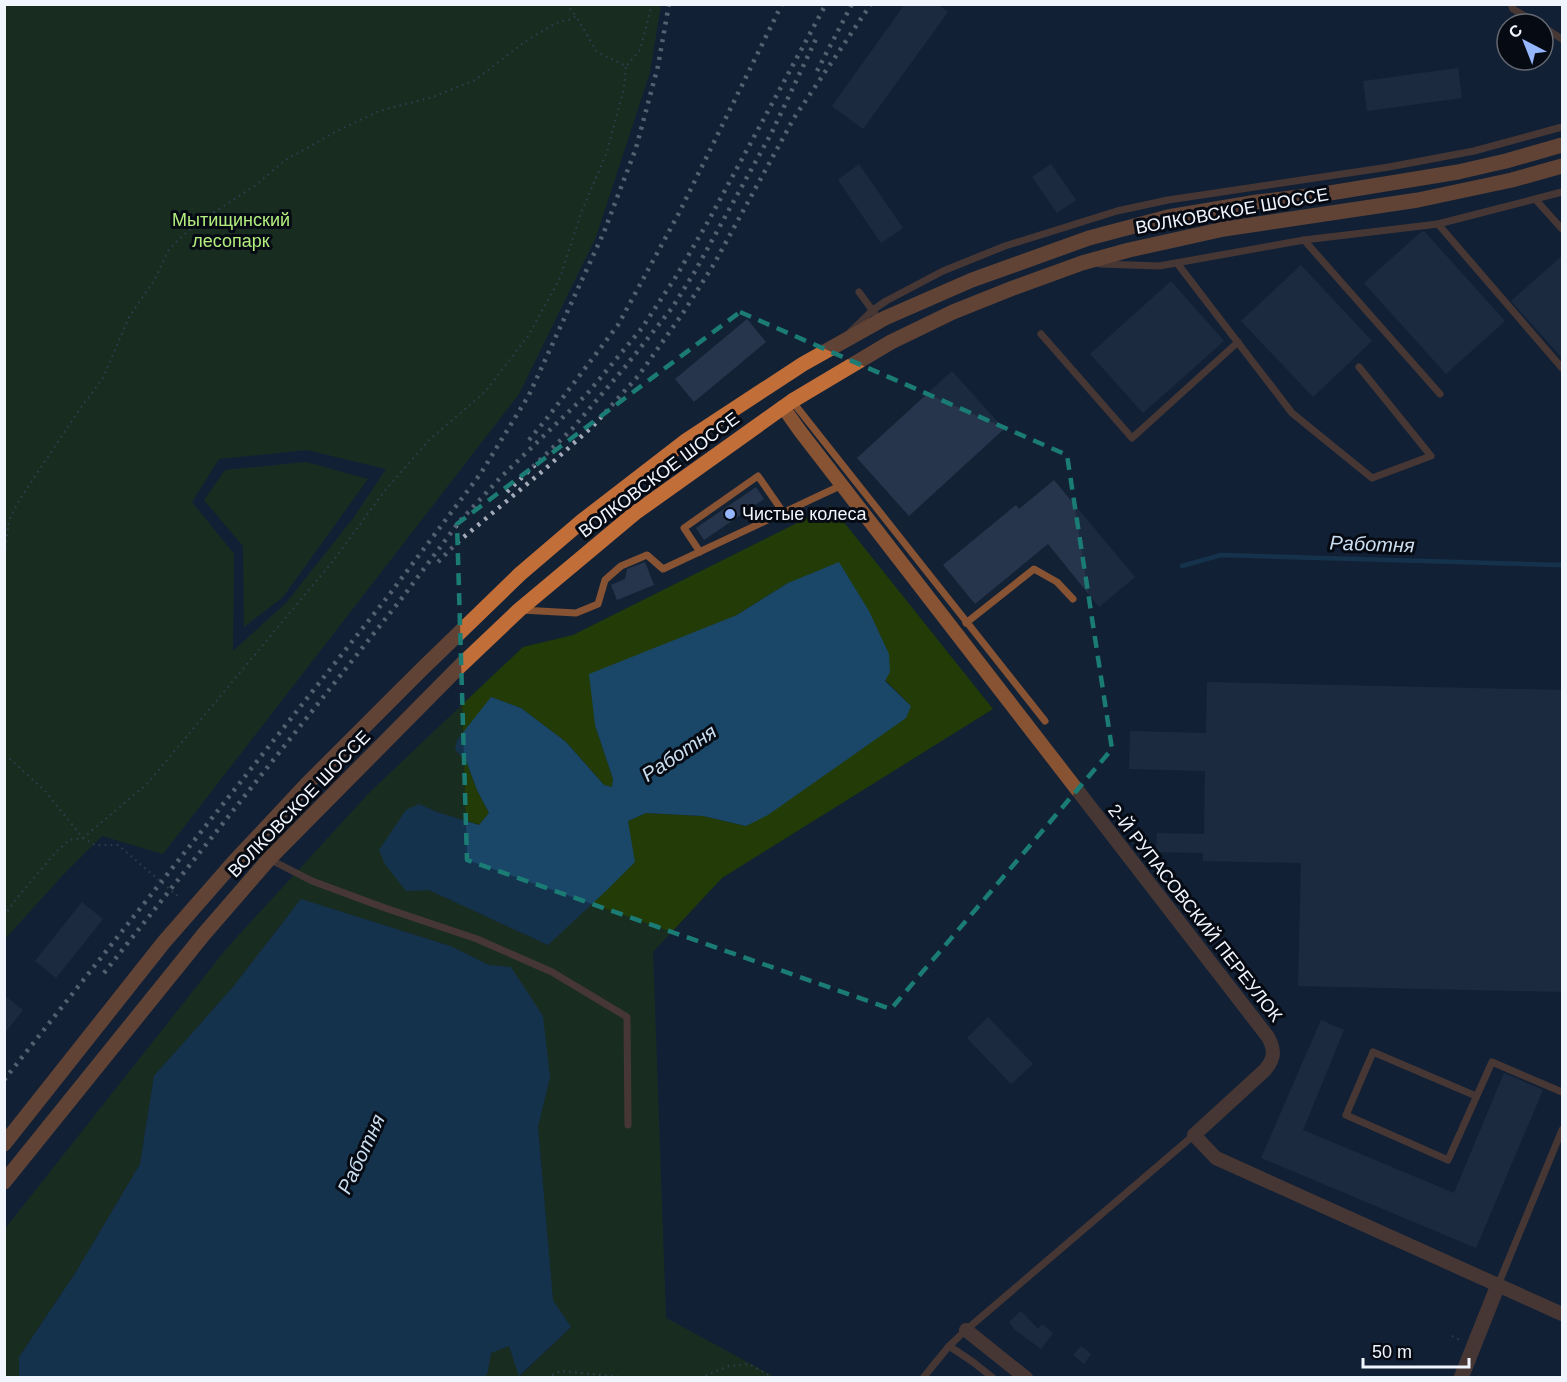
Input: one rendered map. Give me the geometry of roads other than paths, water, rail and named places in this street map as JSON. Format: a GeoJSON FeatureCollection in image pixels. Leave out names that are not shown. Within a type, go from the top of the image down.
{"type":"FeatureCollection","features":[{"type":"Feature","properties":{"kind":"main road","name":"ВОЛКОВСКОЕ ШОССЕ"},"geometry":{"type":"LineString","coordinates":[[4,1144],[164,942],[234,862],[308,783],[520,574],[582,521],[687,440],[834,346],[877,315],[1089,238],[1168,217],[1458,172],[1563,145]]}},
{"type":"Feature","properties":{"kind":"main road","name":"ВОЛКОВСКОЕ ШОССЕ"},"geometry":{"type":"LineString","coordinates":[[4,1182],[204,934],[269,859],[459,667],[519,610],[652,500],[788,404],[891,342],[943,317],[1082,263],[1224,229],[1418,200],[1512,180],[1563,166]]}},
{"type":"Feature","properties":{"kind":"street","name":"2-Й РУПАСОВСКИЙ ПЕРЕУЛОК"},"geometry":{"type":"LineString","coordinates":[[788,404],[842,485],[1272,1044],[1272,1062],[1194,1135]]}},
{"type":"Feature","properties":{"kind":"street"},"geometry":{"type":"LineString","coordinates":[[1194,1135],[1216,1158],[1563,1314]]}},
{"type":"Feature","properties":{"kind":"street"},"geometry":{"type":"LineString","coordinates":[[1461,1377],[1498,1286]]}},
{"type":"Feature","properties":{"kind":"street"},"geometry":{"type":"LineString","coordinates":[[966,1330],[1026,1377]]}},
{"type":"Feature","properties":{"kind":"lane"},"geometry":{"type":"LineString","coordinates":[[859,292],[877,315],[886,301],[953,267],[1005,246],[1117,211],[1168,200],[1400,165],[1474,151],[1563,127]]}},
{"type":"Feature","properties":{"kind":"lane"},"geometry":{"type":"LineString","coordinates":[[1082,263],[1159,266],[1304,240],[1438,224],[1563,192]]}},
{"type":"Feature","properties":{"kind":"lane"},"geometry":{"type":"LineString","coordinates":[[1536,200],[1563,229]]}},
{"type":"Feature","properties":{"kind":"lane"},"geometry":{"type":"LineString","coordinates":[[1438,224],[1563,368]]}},
{"type":"Feature","properties":{"kind":"lane"},"geometry":{"type":"LineString","coordinates":[[1304,240],[1440,394]]}},
{"type":"Feature","properties":{"kind":"lane"},"geometry":{"type":"LineString","coordinates":[[1177,263],[1292,413],[1372,478],[1431,456],[1359,367]]}},
{"type":"Feature","properties":{"kind":"lane"},"geometry":{"type":"LineString","coordinates":[[1041,334],[1132,438],[1238,342]]}},
{"type":"Feature","properties":{"kind":"lane"},"geometry":{"type":"LineString","coordinates":[[788,404],[1045,722]]}},
{"type":"Feature","properties":{"kind":"lane"},"geometry":{"type":"LineString","coordinates":[[700,552],[684,528],[758,476],[783,512]]}},
{"type":"Feature","properties":{"kind":"lane"},"geometry":{"type":"LineString","coordinates":[[519,610],[576,613],[598,604],[605,580],[621,566],[647,555],[663,569],[842,485]]}},
{"type":"Feature","properties":{"kind":"lane"},"geometry":{"type":"LineString","coordinates":[[966,623],[1034,569],[1057,582],[1073,599]]}},
{"type":"Feature","properties":{"kind":"lane"},"geometry":{"type":"LineString","coordinates":[[269,859],[312,880],[477,939],[552,972],[627,1017],[628,1125]]}},
{"type":"Feature","properties":{"kind":"lane"},"geometry":{"type":"LineString","coordinates":[[1476,1096],[1373,1052],[1346,1115],[1448,1161],[1491,1062],[1563,1092]]}},
{"type":"Feature","properties":{"kind":"lane"},"geometry":{"type":"LineString","coordinates":[[1498,1286],[1563,1130]]}},
{"type":"Feature","properties":{"kind":"lane"},"geometry":{"type":"LineString","coordinates":[[923,1377],[966,1330],[1194,1135]]}},
{"type":"Feature","properties":{"kind":"lane"},"geometry":{"type":"LineString","coordinates":[[949,1346],[993,1377]]}},
{"type":"Feature","properties":{"kind":"water"},"geometry":{"type":"Polygon","coordinates":[[[839,562],[869,611],[889,654],[890,672],[885,681],[911,706],[906,718],[768,815],[746,826],[703,816],[646,813],[628,821],[635,862],[548,945],[429,890],[406,891],[385,864],[379,850],[406,810],[419,804],[479,825],[489,813],[477,790],[466,760],[455,750],[457,740],[491,697],[521,708],[566,742],[604,785],[612,787],[613,779],[595,725],[589,674],[737,615],[788,583],[839,562]]]}},
{"type":"Feature","properties":{"kind":"water"},"geometry":{"type":"Polygon","coordinates":[[[301,899],[450,946],[489,965],[511,967],[543,1016],[550,1077],[538,1127],[553,1300],[571,1327],[519,1376],[509,1346],[491,1353],[487,1375],[482,1377],[19,1377],[19,1357],[76,1272],[140,1164],[154,1076],[233,987],[301,899]]]}},
{"type":"Feature","properties":{"kind":"waterway","name":"Работня"},"geometry":{"type":"LineString","coordinates":[[1182,566],[1221,555],[1562,565]]}},
{"type":"Feature","properties":{"kind":"railway"},"geometry":{"type":"LineString","coordinates":[[4,1080],[389,595],[481,473],[529,395],[604,232],[636,148],[658,66],[669,4]]}},
{"type":"Feature","properties":{"kind":"railway"},"geometry":{"type":"LineString","coordinates":[[529,440],[618,325],[679,213],[782,4]]}},
{"type":"Feature","properties":{"kind":"railway"},"geometry":{"type":"LineString","coordinates":[[104,973],[402,598],[459,522],[501,477],[587,394],[642,328],[677,275],[710,218],[826,4]]}},
{"type":"Feature","properties":{"kind":"railway"},"geometry":{"type":"LineString","coordinates":[[817,71],[852,4]]}},
{"type":"Feature","properties":{"kind":"railway"},"geometry":{"type":"LineString","coordinates":[[438,562],[459,541],[593,426],[639,375],[714,264],[794,118],[871,4]]}},
{"type":"Feature","properties":{"kind":"railway"},"geometry":{"type":"LineString","coordinates":[[507,492],[572,429],[672,308],[694,273],[772,132],[816,39]]}},
{"type":"Feature","properties":{"kind":"place","name":"Чистые колеса"},"geometry":{"type":"Point","coordinates":[730,514]}},
{"type":"Feature","properties":{"kind":"park label","name":"Мытищинский лесопарк"},"geometry":{"type":"Point","coordinates":[231,230]}}]}
